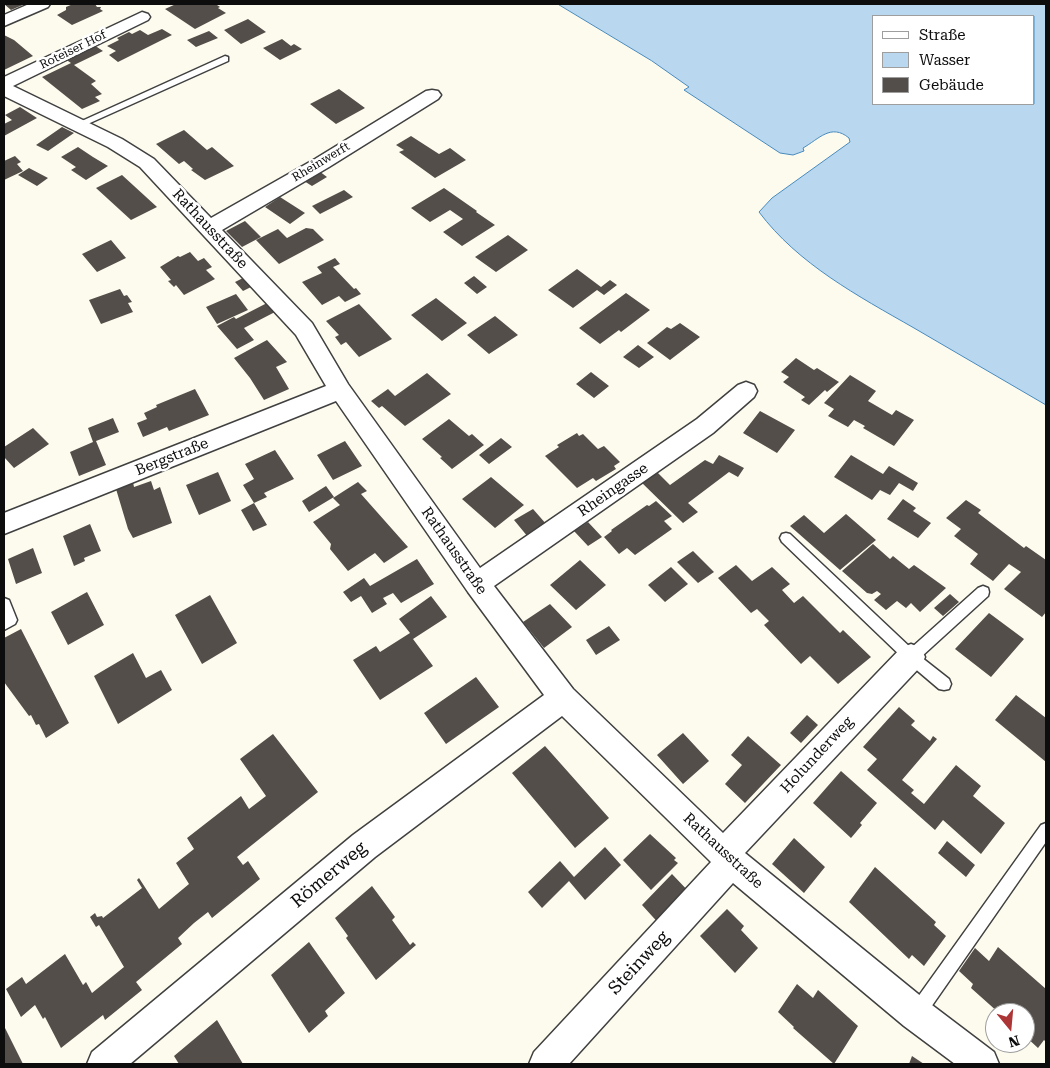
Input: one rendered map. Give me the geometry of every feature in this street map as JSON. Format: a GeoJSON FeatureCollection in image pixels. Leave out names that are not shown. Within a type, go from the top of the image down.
{"type":"FeatureCollection","features":[{"type":"Feature","properties":{"kind":"street"},"geometry":{"type":"LineString","coordinates":[[4,21],[42,4]]}},
{"type":"Feature","properties":{"kind":"street","name":"Roteiser Hof"},"geometry":{"type":"LineString","coordinates":[[4,84],[142,17]]}},
{"type":"Feature","properties":{"kind":"street","name":"Rathausstraße"},"geometry":{"type":"LineString","coordinates":[[4,89],[115,143],[147,162],[304,329],[340,390],[477,584],[563,698],[728,858],[916,1014],[982,1064]]}},
{"type":"Feature","properties":{"kind":"street","name":"Rheinwerft"},"geometry":{"type":"LineString","coordinates":[[209,228],[322,163],[432,95]]}},
{"type":"Feature","properties":{"kind":"street","name":"Bergstraße"},"geometry":{"type":"LineString","coordinates":[[4,524],[340,390]]}},
{"type":"Feature","properties":{"kind":"street","name":"Rheingasse"},"geometry":{"type":"LineString","coordinates":[[477,584],[705,426],[746,391]]}},
{"type":"Feature","properties":{"kind":"street","name":"Holunderweg"},"geometry":{"type":"LineString","coordinates":[[728,858],[911,656]]}},
{"type":"Feature","properties":{"kind":"street","name":"Römerweg"},"geometry":{"type":"LineString","coordinates":[[104,1064],[364,846],[563,698]]}},
{"type":"Feature","properties":{"kind":"street","name":"Steinweg"},"geometry":{"type":"LineString","coordinates":[[546,1064],[728,858]]}},
{"type":"Feature","properties":{"kind":"lane"},"geometry":{"type":"LineString","coordinates":[[78,125],[226,59]]}},
{"type":"Feature","properties":{"kind":"lane"},"geometry":{"type":"LineString","coordinates":[[786,538],[911,656],[944,684]]}},
{"type":"Feature","properties":{"kind":"lane"},"geometry":{"type":"LineString","coordinates":[[911,656],[983,592]]}},
{"type":"Feature","properties":{"kind":"lane"},"geometry":{"type":"LineString","coordinates":[[4,604],[10,620],[4,624]]}},
{"type":"Feature","properties":{"kind":"lane"},"geometry":{"type":"LineString","coordinates":[[916,1014],[1046,830]]}},
{"type":"Feature","properties":{"kind":"water"},"geometry":{"type":"Polygon","coordinates":[[[558,4],[1046,4],[1046,405],[830,278],[792,248],[759,212],[772,198],[850,142],[849,138],[843,134],[831,132],[803,148],[804,151],[793,155],[780,153],[684,90],[689,87],[652,61],[558,4]]]}},
{"type":"Feature","properties":{"kind":"building"},"geometry":{"type":"Polygon","coordinates":[[[4,4],[25,4],[11,10],[4,4]]]}},
{"type":"Feature","properties":{"kind":"building"},"geometry":{"type":"Polygon","coordinates":[[[73,4],[95,4],[97,7],[101,7],[100,9],[103,11],[72,25],[57,15],[73,4]]]}},
{"type":"Feature","properties":{"kind":"building"},"geometry":{"type":"Polygon","coordinates":[[[176,4],[219,4],[217,5],[220,7],[218,8],[226,13],[195,29],[165,9],[176,4]]]}},
{"type":"Feature","properties":{"kind":"building"},"geometry":{"type":"Polygon","coordinates":[[[248,19],[266,32],[241,44],[224,30],[248,19]]]}},
{"type":"Feature","properties":{"kind":"building"},"geometry":{"type":"Polygon","coordinates":[[[162,29],[172,35],[118,62],[109,55],[116,51],[107,46],[129,32],[132,34],[140,30],[148,35],[162,29]]]}},
{"type":"Feature","properties":{"kind":"building"},"geometry":{"type":"Polygon","coordinates":[[[209,31],[218,38],[196,47],[187,40],[209,31]]]}},
{"type":"Feature","properties":{"kind":"building"},"geometry":{"type":"Polygon","coordinates":[[[4,35],[14,40],[33,56],[4,70],[4,35]]]}},
{"type":"Feature","properties":{"kind":"building"},"geometry":{"type":"Polygon","coordinates":[[[282,39],[291,46],[294,44],[302,49],[280,60],[263,48],[282,39]]]}},
{"type":"Feature","properties":{"kind":"building"},"geometry":{"type":"Polygon","coordinates":[[[94,45],[103,51],[74,65],[96,81],[91,84],[102,94],[95,97],[100,101],[82,109],[42,77],[71,63],[65,59],[94,45]]]}},
{"type":"Feature","properties":{"kind":"building"},"geometry":{"type":"Polygon","coordinates":[[[339,89],[365,108],[336,124],[310,104],[339,89]]]}},
{"type":"Feature","properties":{"kind":"building"},"geometry":{"type":"Polygon","coordinates":[[[20,107],[37,118],[4,136],[4,124],[12,120],[5,115],[20,107]]]}},
{"type":"Feature","properties":{"kind":"building"},"geometry":{"type":"Polygon","coordinates":[[[62,127],[74,133],[48,151],[36,145],[62,127]]]}},
{"type":"Feature","properties":{"kind":"building"},"geometry":{"type":"Polygon","coordinates":[[[184,130],[207,150],[212,147],[234,166],[205,180],[191,170],[193,169],[184,161],[179,164],[156,144],[184,130]]]}},
{"type":"Feature","properties":{"kind":"building"},"geometry":{"type":"Polygon","coordinates":[[[411,136],[439,154],[450,148],[466,160],[435,178],[399,152],[404,150],[396,145],[411,136]]]}},
{"type":"Feature","properties":{"kind":"building"},"geometry":{"type":"Polygon","coordinates":[[[78,147],[108,166],[86,180],[71,170],[76,167],[61,157],[78,147]]]}},
{"type":"Feature","properties":{"kind":"building"},"geometry":{"type":"Polygon","coordinates":[[[15,156],[21,162],[17,164],[23,171],[4,180],[4,161],[15,156]]]}},
{"type":"Feature","properties":{"kind":"building"},"geometry":{"type":"Polygon","coordinates":[[[29,168],[48,178],[37,186],[18,175],[29,168]]]}},
{"type":"Feature","properties":{"kind":"building"},"geometry":{"type":"Polygon","coordinates":[[[319,171],[327,177],[312,186],[304,181],[319,171]]]}},
{"type":"Feature","properties":{"kind":"building"},"geometry":{"type":"Polygon","coordinates":[[[122,175],[157,207],[131,220],[96,188],[122,175]]]}},
{"type":"Feature","properties":{"kind":"building"},"geometry":{"type":"Polygon","coordinates":[[[444,188],[495,225],[462,246],[443,232],[463,219],[450,210],[430,222],[411,208],[444,188]]]}},
{"type":"Feature","properties":{"kind":"building"},"geometry":{"type":"Polygon","coordinates":[[[344,190],[353,197],[320,214],[312,206],[344,190]]]}},
{"type":"Feature","properties":{"kind":"building"},"geometry":{"type":"Polygon","coordinates":[[[280,197],[305,213],[290,224],[265,207],[280,197]]]}},
{"type":"Feature","properties":{"kind":"building"},"geometry":{"type":"Polygon","coordinates":[[[245,221],[261,237],[242,247],[226,231],[245,221]]]}},
{"type":"Feature","properties":{"kind":"building"},"geometry":{"type":"Polygon","coordinates":[[[306,228],[313,229],[324,240],[279,264],[256,240],[278,229],[287,238],[306,228]]]}},
{"type":"Feature","properties":{"kind":"building"},"geometry":{"type":"Polygon","coordinates":[[[508,235],[528,250],[496,272],[475,257],[508,235]]]}},
{"type":"Feature","properties":{"kind":"building"},"geometry":{"type":"Polygon","coordinates":[[[111,240],[126,258],[97,272],[82,254],[111,240]]]}},
{"type":"Feature","properties":{"kind":"building"},"geometry":{"type":"Polygon","coordinates":[[[190,252],[198,261],[204,258],[212,267],[206,270],[215,279],[184,295],[176,285],[174,287],[168,281],[171,280],[160,267],[178,256],[180,257],[190,252]]]}},
{"type":"Feature","properties":{"kind":"building"},"geometry":{"type":"Polygon","coordinates":[[[335,258],[340,264],[333,267],[361,294],[345,302],[339,296],[322,305],[302,282],[322,273],[317,267],[335,258]]]}},
{"type":"Feature","properties":{"kind":"building"},"geometry":{"type":"Polygon","coordinates":[[[577,269],[601,287],[610,280],[617,285],[604,295],[597,290],[573,308],[548,290],[577,269]]]}},
{"type":"Feature","properties":{"kind":"building"},"geometry":{"type":"Polygon","coordinates":[[[474,276],[487,287],[477,294],[464,283],[474,276]]]}},
{"type":"Feature","properties":{"kind":"building"},"geometry":{"type":"Polygon","coordinates":[[[245,277],[253,286],[243,291],[235,282],[245,277]]]}},
{"type":"Feature","properties":{"kind":"building"},"geometry":{"type":"Polygon","coordinates":[[[120,289],[124,296],[127,295],[132,302],[128,303],[133,312],[101,324],[89,300],[120,289]]]}},
{"type":"Feature","properties":{"kind":"building"},"geometry":{"type":"Polygon","coordinates":[[[626,293],[650,310],[621,332],[619,330],[600,344],[579,328],[626,293]]]}},
{"type":"Feature","properties":{"kind":"building"},"geometry":{"type":"Polygon","coordinates":[[[236,294],[248,310],[217,324],[206,307],[236,294]]]}},
{"type":"Feature","properties":{"kind":"building"},"geometry":{"type":"Polygon","coordinates":[[[436,298],[467,323],[442,341],[411,315],[436,298]]]}},
{"type":"Feature","properties":{"kind":"building"},"geometry":{"type":"Polygon","coordinates":[[[267,303],[275,312],[244,328],[254,340],[237,349],[217,326],[234,317],[236,319],[267,303]]]}},
{"type":"Feature","properties":{"kind":"building"},"geometry":{"type":"Polygon","coordinates":[[[359,304],[392,339],[359,357],[346,342],[341,345],[335,337],[339,335],[326,321],[359,304]]]}},
{"type":"Feature","properties":{"kind":"building"},"geometry":{"type":"Polygon","coordinates":[[[495,316],[518,335],[489,354],[467,335],[495,316]]]}},
{"type":"Feature","properties":{"kind":"building"},"geometry":{"type":"Polygon","coordinates":[[[680,323],[700,337],[670,360],[647,343],[667,327],[671,329],[680,323]]]}},
{"type":"Feature","properties":{"kind":"building"},"geometry":{"type":"Polygon","coordinates":[[[267,340],[287,362],[276,367],[289,389],[264,400],[234,358],[267,340]]]}},
{"type":"Feature","properties":{"kind":"building"},"geometry":{"type":"Polygon","coordinates":[[[638,345],[654,357],[639,368],[623,357],[638,345]]]}},
{"type":"Feature","properties":{"kind":"building"},"geometry":{"type":"Polygon","coordinates":[[[796,358],[814,370],[817,368],[839,382],[827,392],[825,390],[809,405],[801,400],[805,397],[783,382],[789,377],[781,372],[796,358]]]}},
{"type":"Feature","properties":{"kind":"building"},"geometry":{"type":"Polygon","coordinates":[[[591,372],[609,386],[594,398],[576,384],[591,372]]]}},
{"type":"Feature","properties":{"kind":"building"},"geometry":{"type":"Polygon","coordinates":[[[427,373],[451,394],[405,426],[382,406],[379,408],[371,401],[388,389],[395,396],[427,373]]]}},
{"type":"Feature","properties":{"kind":"building"},"geometry":{"type":"Polygon","coordinates":[[[850,375],[876,391],[868,401],[892,415],[896,410],[914,420],[894,446],[863,428],[865,426],[854,420],[848,427],[828,416],[834,409],[824,403],[850,375]]]}},
{"type":"Feature","properties":{"kind":"building"},"geometry":{"type":"Polygon","coordinates":[[[195,389],[209,415],[169,431],[167,427],[143,437],[137,423],[147,419],[144,413],[157,407],[156,405],[195,389]]]}},
{"type":"Feature","properties":{"kind":"building"},"geometry":{"type":"Polygon","coordinates":[[[760,411],[795,430],[777,453],[743,433],[760,411]]]}},
{"type":"Feature","properties":{"kind":"building"},"geometry":{"type":"Polygon","coordinates":[[[113,418],[119,432],[96,441],[106,465],[79,476],[70,452],[93,442],[88,428],[113,418]]]}},
{"type":"Feature","properties":{"kind":"building"},"geometry":{"type":"Polygon","coordinates":[[[449,419],[469,436],[472,434],[484,445],[452,469],[422,439],[449,419]]]}},
{"type":"Feature","properties":{"kind":"building"},"geometry":{"type":"Polygon","coordinates":[[[33,428],[49,444],[14,468],[4,457],[4,447],[33,428]]]}},
{"type":"Feature","properties":{"kind":"building"},"geometry":{"type":"Polygon","coordinates":[[[577,433],[579,436],[583,434],[598,449],[604,446],[620,462],[614,466],[616,469],[596,481],[593,478],[577,488],[545,456],[559,447],[557,445],[577,433]]]}},
{"type":"Feature","properties":{"kind":"building"},"geometry":{"type":"Polygon","coordinates":[[[501,438],[512,447],[489,464],[479,455],[501,438]]]}},
{"type":"Feature","properties":{"kind":"building"},"geometry":{"type":"Polygon","coordinates":[[[345,441],[362,466],[333,480],[317,455],[345,441]]]}},
{"type":"Feature","properties":{"kind":"building"},"geometry":{"type":"Polygon","coordinates":[[[275,450],[294,479],[264,493],[267,497],[254,503],[243,485],[254,479],[245,464],[275,450]]]}},
{"type":"Feature","properties":{"kind":"building"},"geometry":{"type":"Polygon","coordinates":[[[719,455],[744,468],[738,477],[729,472],[688,503],[698,512],[683,523],[640,481],[655,470],[670,485],[705,460],[713,464],[719,455]]]}},
{"type":"Feature","properties":{"kind":"building"},"geometry":{"type":"Polygon","coordinates":[[[851,455],[883,474],[889,466],[918,483],[913,491],[899,483],[890,495],[880,490],[872,500],[834,477],[851,455]]]}},
{"type":"Feature","properties":{"kind":"building"},"geometry":{"type":"Polygon","coordinates":[[[218,472],[231,501],[199,515],[186,485],[218,472]]]}},
{"type":"Feature","properties":{"kind":"building"},"geometry":{"type":"Polygon","coordinates":[[[491,477],[524,505],[495,528],[462,499],[491,477]]]}},
{"type":"Feature","properties":{"kind":"building"},"geometry":{"type":"Polygon","coordinates":[[[151,481],[154,490],[160,487],[172,523],[133,538],[128,529],[116,489],[133,482],[134,487],[151,481]]]}},
{"type":"Feature","properties":{"kind":"building"},"geometry":{"type":"Polygon","coordinates":[[[358,482],[367,491],[361,494],[408,547],[384,563],[375,553],[348,571],[330,549],[331,544],[313,522],[340,505],[333,498],[358,482]]]}},
{"type":"Feature","properties":{"kind":"building"},"geometry":{"type":"Polygon","coordinates":[[[326,486],[334,497],[309,512],[302,501],[326,486]]]}},
{"type":"Feature","properties":{"kind":"building"},"geometry":{"type":"Polygon","coordinates":[[[903,499],[916,508],[913,511],[931,523],[918,538],[887,519],[903,499]]]}},
{"type":"Feature","properties":{"kind":"building"},"geometry":{"type":"Polygon","coordinates":[[[966,500],[981,510],[978,513],[1024,548],[1026,546],[1046,560],[1046,612],[1042,617],[1004,589],[1021,572],[1009,564],[993,581],[970,564],[978,554],[954,536],[961,529],[946,518],[966,500]]]}},
{"type":"Feature","properties":{"kind":"building"},"geometry":{"type":"Polygon","coordinates":[[[656,501],[672,516],[664,521],[672,529],[635,555],[627,548],[619,554],[604,537],[647,505],[649,506],[656,501]]]}},
{"type":"Feature","properties":{"kind":"building"},"geometry":{"type":"Polygon","coordinates":[[[254,503],[267,525],[253,531],[241,510],[254,503]]]}},
{"type":"Feature","properties":{"kind":"building"},"geometry":{"type":"Polygon","coordinates":[[[533,509],[547,525],[528,537],[514,520],[533,509]]]}},
{"type":"Feature","properties":{"kind":"building"},"geometry":{"type":"Polygon","coordinates":[[[846,514],[876,540],[840,570],[790,526],[804,515],[824,533],[846,514]]]}},
{"type":"Feature","properties":{"kind":"building"},"geometry":{"type":"Polygon","coordinates":[[[588,522],[602,537],[588,546],[574,531],[588,522]]]}},
{"type":"Feature","properties":{"kind":"building"},"geometry":{"type":"Polygon","coordinates":[[[90,524],[101,551],[84,558],[85,561],[74,566],[63,536],[90,524]]]}},
{"type":"Feature","properties":{"kind":"building"},"geometry":{"type":"Polygon","coordinates":[[[873,544],[890,559],[893,556],[909,569],[914,565],[946,588],[920,612],[911,603],[906,608],[897,601],[886,610],[874,600],[881,594],[877,591],[872,594],[867,593],[842,571],[873,544]]]}},
{"type":"Feature","properties":{"kind":"building"},"geometry":{"type":"Polygon","coordinates":[[[33,548],[42,573],[16,584],[8,559],[33,548]]]}},
{"type":"Feature","properties":{"kind":"building"},"geometry":{"type":"Polygon","coordinates":[[[693,551],[714,572],[698,583],[677,562],[693,551]]]}},
{"type":"Feature","properties":{"kind":"building"},"geometry":{"type":"Polygon","coordinates":[[[417,559],[434,584],[401,603],[393,593],[383,598],[387,604],[372,613],[361,596],[351,602],[343,592],[364,578],[370,586],[417,559]]]}},
{"type":"Feature","properties":{"kind":"building"},"geometry":{"type":"Polygon","coordinates":[[[580,560],[606,585],[576,610],[550,585],[580,560]]]}},
{"type":"Feature","properties":{"kind":"building"},"geometry":{"type":"Polygon","coordinates":[[[736,565],[752,581],[772,567],[790,584],[782,590],[794,603],[803,596],[840,633],[843,630],[871,657],[838,684],[810,656],[801,664],[764,625],[769,621],[757,609],[751,613],[718,578],[736,565]]]}},
{"type":"Feature","properties":{"kind":"building"},"geometry":{"type":"Polygon","coordinates":[[[671,567],[688,584],[665,602],[648,585],[671,567]]]}},
{"type":"Feature","properties":{"kind":"building"},"geometry":{"type":"Polygon","coordinates":[[[87,592],[104,625],[68,645],[51,612],[87,592]]]}},
{"type":"Feature","properties":{"kind":"building"},"geometry":{"type":"Polygon","coordinates":[[[950,594],[959,602],[943,616],[934,608],[950,594]]]}},
{"type":"Feature","properties":{"kind":"building"},"geometry":{"type":"Polygon","coordinates":[[[210,595],[237,643],[202,664],[175,615],[210,595]]]}},
{"type":"Feature","properties":{"kind":"building"},"geometry":{"type":"Polygon","coordinates":[[[431,596],[447,617],[413,639],[433,666],[380,700],[353,660],[376,646],[380,652],[410,633],[399,619],[431,596]]]}},
{"type":"Feature","properties":{"kind":"building"},"geometry":{"type":"Polygon","coordinates":[[[550,604],[572,627],[544,648],[523,622],[550,604]]]}},
{"type":"Feature","properties":{"kind":"building"},"geometry":{"type":"Polygon","coordinates":[[[989,613],[1024,639],[991,677],[955,649],[989,613]]]}},
{"type":"Feature","properties":{"kind":"building"},"geometry":{"type":"Polygon","coordinates":[[[609,626],[620,640],[596,655],[586,640],[609,626]]]}},
{"type":"Feature","properties":{"kind":"building"},"geometry":{"type":"Polygon","coordinates":[[[21,629],[69,723],[46,738],[39,724],[36,725],[31,715],[29,716],[4,682],[4,638],[21,629]]]}},
{"type":"Feature","properties":{"kind":"building"},"geometry":{"type":"Polygon","coordinates":[[[133,653],[146,678],[161,670],[172,690],[118,724],[94,676],[133,653]]]}},
{"type":"Feature","properties":{"kind":"building"},"geometry":{"type":"Polygon","coordinates":[[[476,677],[499,707],[446,744],[424,713],[476,677]]]}},
{"type":"Feature","properties":{"kind":"building"},"geometry":{"type":"Polygon","coordinates":[[[1016,695],[1046,718],[1046,762],[995,720],[1016,695]]]}},
{"type":"Feature","properties":{"kind":"building"},"geometry":{"type":"Polygon","coordinates":[[[899,707],[915,721],[911,725],[930,741],[933,736],[937,739],[902,780],[914,790],[911,793],[924,804],[956,765],[981,786],[973,796],[1005,823],[981,854],[943,820],[935,830],[867,770],[877,759],[863,747],[899,707]]]}},
{"type":"Feature","properties":{"kind":"building"},"geometry":{"type":"Polygon","coordinates":[[[807,715],[818,725],[801,743],[790,733],[807,715]]]}},
{"type":"Feature","properties":{"kind":"building"},"geometry":{"type":"Polygon","coordinates":[[[683,733],[709,761],[683,784],[657,755],[683,733]]]}},
{"type":"Feature","properties":{"kind":"building"},"geometry":{"type":"Polygon","coordinates":[[[273,734],[318,792],[237,857],[243,865],[248,861],[260,879],[212,918],[208,912],[194,923],[178,938],[182,944],[136,982],[142,990],[105,1020],[103,1015],[61,1048],[45,1017],[43,1019],[35,1005],[21,1017],[6,989],[22,977],[26,984],[65,954],[83,985],[86,982],[92,993],[124,967],[99,925],[96,927],[90,917],[95,913],[97,917],[102,916],[103,918],[142,888],[137,880],[139,878],[159,909],[189,884],[176,863],[194,849],[187,838],[241,796],[249,809],[266,796],[240,759],[273,734]]]}},
{"type":"Feature","properties":{"kind":"building"},"geometry":{"type":"Polygon","coordinates":[[[748,736],[781,765],[745,803],[725,784],[742,765],[731,755],[748,736]]]}},
{"type":"Feature","properties":{"kind":"building"},"geometry":{"type":"Polygon","coordinates":[[[545,746],[609,818],[575,848],[512,773],[545,746]]]}},
{"type":"Feature","properties":{"kind":"building"},"geometry":{"type":"Polygon","coordinates":[[[841,771],[877,803],[860,823],[862,825],[851,838],[813,803],[841,771]]]}},
{"type":"Feature","properties":{"kind":"building"},"geometry":{"type":"Polygon","coordinates":[[[650,834],[676,858],[674,860],[678,863],[651,890],[623,860],[650,834]]]}},
{"type":"Feature","properties":{"kind":"building"},"geometry":{"type":"Polygon","coordinates":[[[794,838],[825,867],[804,893],[772,864],[794,838]]]}},
{"type":"Feature","properties":{"kind":"building"},"geometry":{"type":"Polygon","coordinates":[[[947,841],[975,865],[966,877],[938,853],[947,841]]]}},
{"type":"Feature","properties":{"kind":"building"},"geometry":{"type":"Polygon","coordinates":[[[605,847],[621,865],[585,900],[569,881],[542,908],[528,892],[560,861],[574,877],[605,847]]]}},
{"type":"Feature","properties":{"kind":"building"},"geometry":{"type":"Polygon","coordinates":[[[875,867],[936,922],[934,925],[946,936],[924,966],[912,955],[909,959],[849,902],[875,867]]]}},
{"type":"Feature","properties":{"kind":"building"},"geometry":{"type":"Polygon","coordinates":[[[672,874],[692,895],[662,927],[642,905],[672,874]]]}},
{"type":"Feature","properties":{"kind":"building"},"geometry":{"type":"Polygon","coordinates":[[[372,886],[395,917],[392,920],[410,945],[413,942],[416,945],[376,980],[346,938],[348,936],[335,918],[372,886]]]}},
{"type":"Feature","properties":{"kind":"building"},"geometry":{"type":"Polygon","coordinates":[[[727,909],[744,926],[741,930],[758,948],[735,973],[700,936],[727,909]]]}},
{"type":"Feature","properties":{"kind":"building"},"geometry":{"type":"Polygon","coordinates":[[[309,942],[345,993],[325,1011],[328,1016],[309,1033],[271,975],[309,942]]]}},
{"type":"Feature","properties":{"kind":"building"},"geometry":{"type":"Polygon","coordinates":[[[998,947],[1046,989],[1046,1042],[1044,1040],[1038,1048],[1035,1045],[1035,1003],[988,1003],[971,988],[973,984],[959,971],[975,948],[989,961],[998,947]]]}},
{"type":"Feature","properties":{"kind":"building"},"geometry":{"type":"Polygon","coordinates":[[[797,984],[813,998],[818,990],[858,1026],[834,1064],[793,1028],[778,1012],[797,984]]]}},
{"type":"Feature","properties":{"kind":"building"},"geometry":{"type":"Polygon","coordinates":[[[217,1020],[243,1064],[179,1064],[174,1056],[217,1020]]]}},
{"type":"Feature","properties":{"kind":"building"},"geometry":{"type":"Polygon","coordinates":[[[4,1026],[23,1064],[4,1064],[4,1026]]]}},
{"type":"Feature","properties":{"kind":"building"},"geometry":{"type":"Polygon","coordinates":[[[912,1056],[924,1064],[909,1064],[912,1056]]]}}]}
